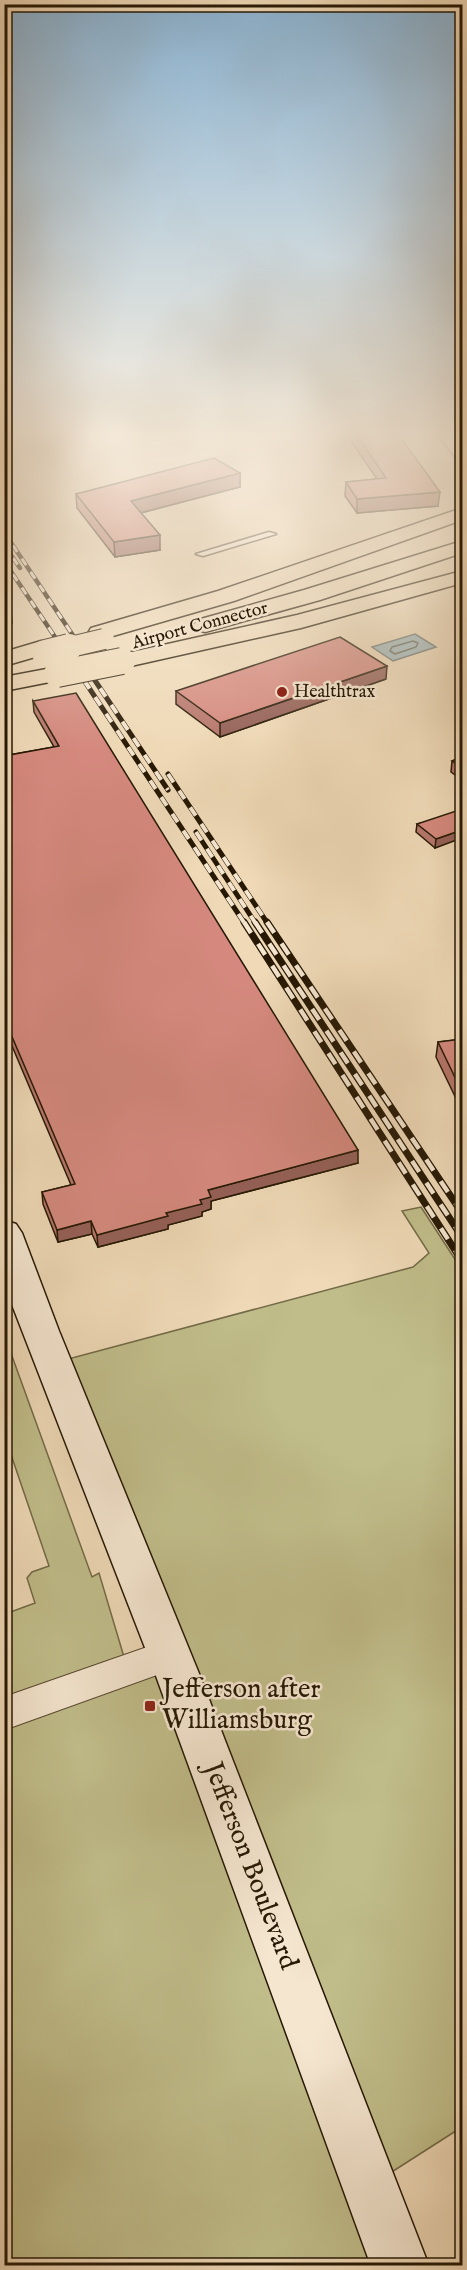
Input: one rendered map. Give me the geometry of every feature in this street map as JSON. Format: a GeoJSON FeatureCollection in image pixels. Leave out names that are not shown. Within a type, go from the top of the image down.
{"type":"FeatureCollection","features":[{"type":"Feature","properties":{"kind":"main road"},"geometry":{"type":"LineString","coordinates":[[4,661],[48,660],[108,646],[226,596],[391,537]]}},
{"type":"Feature","properties":{"kind":"main road","name":"Airport Connector"},"geometry":{"type":"LineString","coordinates":[[108,646],[456,537]]}},
{"type":"Feature","properties":{"kind":"main road","name":"Airport Connector"},"geometry":{"type":"LineString","coordinates":[[108,646],[312,595],[462,546]]}},
{"type":"Feature","properties":{"kind":"main road"},"geometry":{"type":"LineString","coordinates":[[4,675],[48,660],[108,646],[292,623],[462,577]]}},
{"type":"Feature","properties":{"kind":"main road"},"geometry":{"type":"LineString","coordinates":[[4,684],[48,660]]}},
{"type":"Feature","properties":{"kind":"main road","name":"Jefferson Boulevard"},"geometry":{"type":"LineString","coordinates":[[4,1233],[40,1331],[170,1655],[400,2265]]}},
{"type":"Feature","properties":{"kind":"street"},"geometry":{"type":"LineString","coordinates":[[4,1714],[170,1655]]}},
{"type":"Feature","properties":{"kind":"lane"},"geometry":{"type":"LineString","coordinates":[[200,555],[262,537]]}},
{"type":"Feature","properties":{"kind":"shaded area"},"geometry":{"type":"Polygon","coordinates":[[[421,1207],[462,1270],[462,2127],[373,2184],[57,1362],[413,1267],[429,1253],[402,1211],[421,1207]]]}},
{"type":"Feature","properties":{"kind":"shaded area"},"geometry":{"type":"Polygon","coordinates":[[[4,1334],[92,1577],[99,1573],[127,1667],[168,1657],[395,2265],[5,2265],[5,1614],[35,1603],[27,1578],[32,1572],[49,1566],[5,1437],[4,1334]]]}},
{"type":"Feature","properties":{"kind":"water"},"geometry":{"type":"Polygon","coordinates":[[[415,634],[436,647],[393,661],[372,647],[415,634]]]}},
{"type":"Feature","properties":{"kind":"building"},"geometry":{"type":"Polygon","coordinates":[[[110,537],[147,537],[114,542],[110,537]]]}},
{"type":"Feature","properties":{"kind":"building"},"geometry":{"type":"Polygon","coordinates":[[[4,601],[11,613],[4,614],[4,601]]]}},
{"type":"Feature","properties":{"kind":"building","name":"Healthtrax"},"geometry":{"type":"Polygon","coordinates":[[[340,637],[387,666],[220,723],[176,691],[340,637]]]}},
{"type":"Feature","properties":{"kind":"building"},"geometry":{"type":"Polygon","coordinates":[[[76,693],[358,1150],[208,1190],[211,1197],[200,1200],[202,1204],[166,1213],[168,1216],[97,1235],[91,1221],[57,1230],[42,1192],[75,1184],[4,1018],[4,756],[59,746],[33,701],[76,693]]]}},
{"type":"Feature","properties":{"kind":"building"},"geometry":{"type":"Polygon","coordinates":[[[462,757],[462,768],[452,761],[462,757]]]}},
{"type":"Feature","properties":{"kind":"building"},"geometry":{"type":"Polygon","coordinates":[[[456,811],[462,816],[462,830],[436,839],[417,824],[456,811]]]}},
{"type":"Feature","properties":{"kind":"building"},"geometry":{"type":"Polygon","coordinates":[[[462,1039],[462,1092],[438,1042],[462,1039]]]}},
{"type":"Feature","properties":{"kind":"railway"},"geometry":{"type":"LineString","coordinates":[[7,537],[82,649]]}},
{"type":"Feature","properties":{"kind":"railway"},"geometry":{"type":"LineString","coordinates":[[4,545],[20,568]]}},
{"type":"Feature","properties":{"kind":"railway"},"geometry":{"type":"LineString","coordinates":[[4,561],[63,649]]}},
{"type":"Feature","properties":{"kind":"railway"},"geometry":{"type":"LineString","coordinates":[[62,647],[245,924]]}},
{"type":"Feature","properties":{"kind":"railway"},"geometry":{"type":"LineString","coordinates":[[81,647],[90,661]]}},
{"type":"Feature","properties":{"kind":"railway"},"geometry":{"type":"LineString","coordinates":[[78,655],[168,790]]}},
{"type":"Feature","properties":{"kind":"railway"},"geometry":{"type":"LineString","coordinates":[[168,774],[268,924]]}},
{"type":"Feature","properties":{"kind":"railway"},"geometry":{"type":"LineString","coordinates":[[196,832],[256,924]]}},
{"type":"Feature","properties":{"kind":"railway"},"geometry":{"type":"LineString","coordinates":[[244,922],[462,1261]]}},
{"type":"Feature","properties":{"kind":"railway"},"geometry":{"type":"LineString","coordinates":[[255,922],[462,1237]]}},
{"type":"Feature","properties":{"kind":"railway"},"geometry":{"type":"LineString","coordinates":[[267,922],[462,1213]]}},
{"type":"Feature","properties":{"kind":"place","name":"Healthtrax"},"geometry":{"type":"Point","coordinates":[282,692]}},
{"type":"Feature","properties":{"kind":"place","name":"Jefferson after Williamsburg"},"geometry":{"type":"Point","coordinates":[150,1706]}}]}
